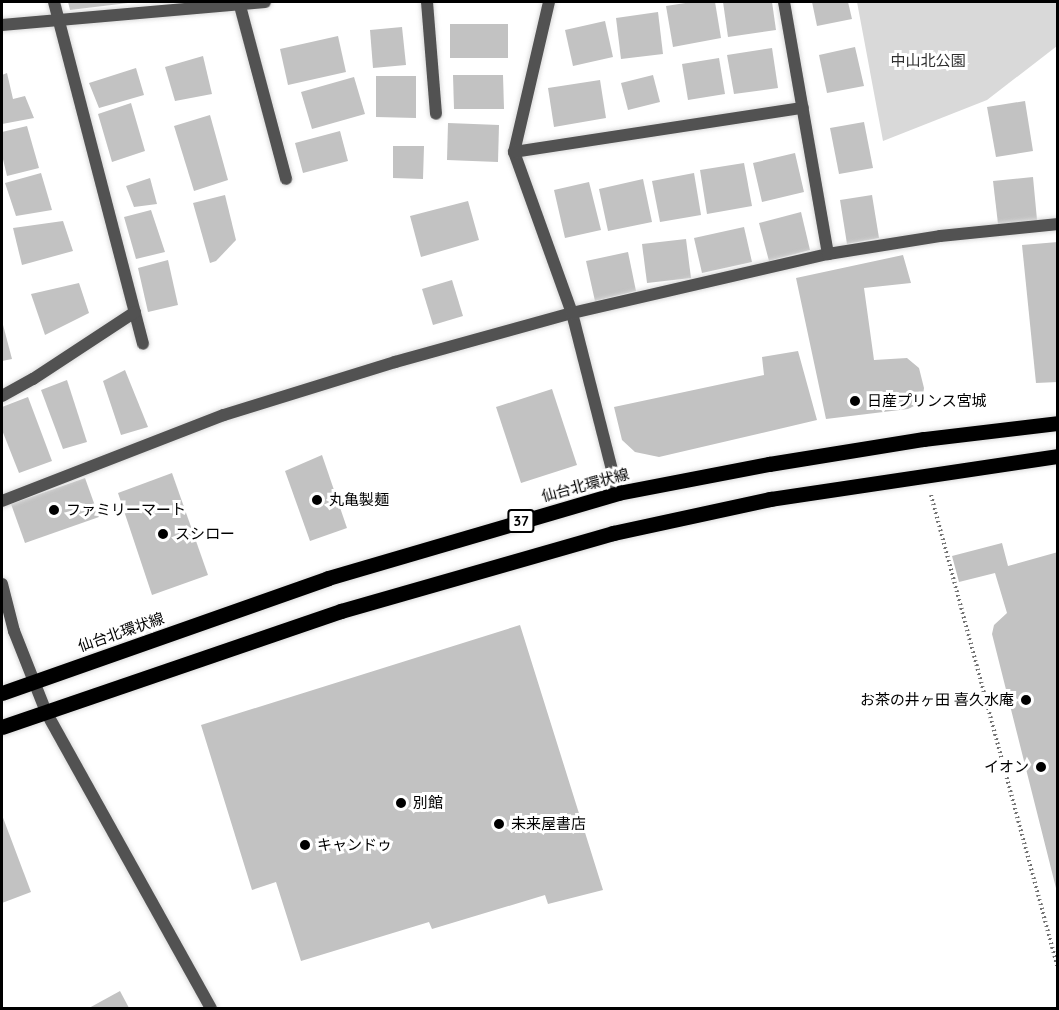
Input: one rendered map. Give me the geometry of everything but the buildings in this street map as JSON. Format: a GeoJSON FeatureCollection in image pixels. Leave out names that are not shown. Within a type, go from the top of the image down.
{"type":"FeatureCollection","features":[{"type":"Feature","properties":{"kind":"main road","name":"仙台北環状線"},"geometry":{"type":"LineString","coordinates":[[2,693],[328,578],[618,493],[902,443],[1058,423]]}},
{"type":"Feature","properties":{"kind":"main road","name":"37"},"geometry":{"type":"LineString","coordinates":[[2,727],[341,611],[613,533],[770,499],[1058,456]]}},
{"type":"Feature","properties":{"kind":"street"},"geometry":{"type":"LineString","coordinates":[[54,2],[143,344]]}},
{"type":"Feature","properties":{"kind":"street"},"geometry":{"type":"LineString","coordinates":[[239,2],[286,179]]}},
{"type":"Feature","properties":{"kind":"street"},"geometry":{"type":"LineString","coordinates":[[2,25],[239,2],[265,2]]}},
{"type":"Feature","properties":{"kind":"street"},"geometry":{"type":"LineString","coordinates":[[427,2],[436,114]]}},
{"type":"Feature","properties":{"kind":"street"},"geometry":{"type":"LineString","coordinates":[[549,2],[514,152],[572,313],[618,493]]}},
{"type":"Feature","properties":{"kind":"street"},"geometry":{"type":"LineString","coordinates":[[784,2],[828,254]]}},
{"type":"Feature","properties":{"kind":"street"},"geometry":{"type":"LineString","coordinates":[[514,152],[804,108]]}},
{"type":"Feature","properties":{"kind":"street"},"geometry":{"type":"LineString","coordinates":[[2,501],[224,415],[395,362],[572,313],[828,254],[940,236],[1058,224]]}},
{"type":"Feature","properties":{"kind":"street"},"geometry":{"type":"LineString","coordinates":[[2,396],[33,379],[135,312]]}},
{"type":"Feature","properties":{"kind":"street"},"geometry":{"type":"LineString","coordinates":[[2,584],[14,631],[46,712],[211,1008]]}},
{"type":"Feature","properties":{"kind":"path"},"geometry":{"type":"LineString","coordinates":[[931,494],[1058,970]]}},
{"type":"Feature","properties":{"kind":"green space","name":"中山北公園"},"geometry":{"type":"Polygon","coordinates":[[[857,2],[1057,2],[1057,46],[987,100],[883,141],[857,2]]]}},
{"type":"Feature","properties":{"kind":"place","name":"日産プリンス宮城"},"geometry":{"type":"Point","coordinates":[855,401]}},
{"type":"Feature","properties":{"kind":"place","name":"丸亀製麺"},"geometry":{"type":"Point","coordinates":[317,500]}},
{"type":"Feature","properties":{"kind":"place","name":"ファミリーマート"},"geometry":{"type":"Point","coordinates":[54,510]}},
{"type":"Feature","properties":{"kind":"place","name":"スシロー"},"geometry":{"type":"Point","coordinates":[163,534]}},
{"type":"Feature","properties":{"kind":"place","name":"お茶の井ヶ田 喜久水庵"},"geometry":{"type":"Point","coordinates":[1026,700]}},
{"type":"Feature","properties":{"kind":"place","name":"イオン"},"geometry":{"type":"Point","coordinates":[1041,767]}},
{"type":"Feature","properties":{"kind":"place","name":"別館"},"geometry":{"type":"Point","coordinates":[401,803]}},
{"type":"Feature","properties":{"kind":"place","name":"未来屋書店"},"geometry":{"type":"Point","coordinates":[499,824]}},
{"type":"Feature","properties":{"kind":"place","name":"キャンドゥ"},"geometry":{"type":"Point","coordinates":[305,845]}}]}
